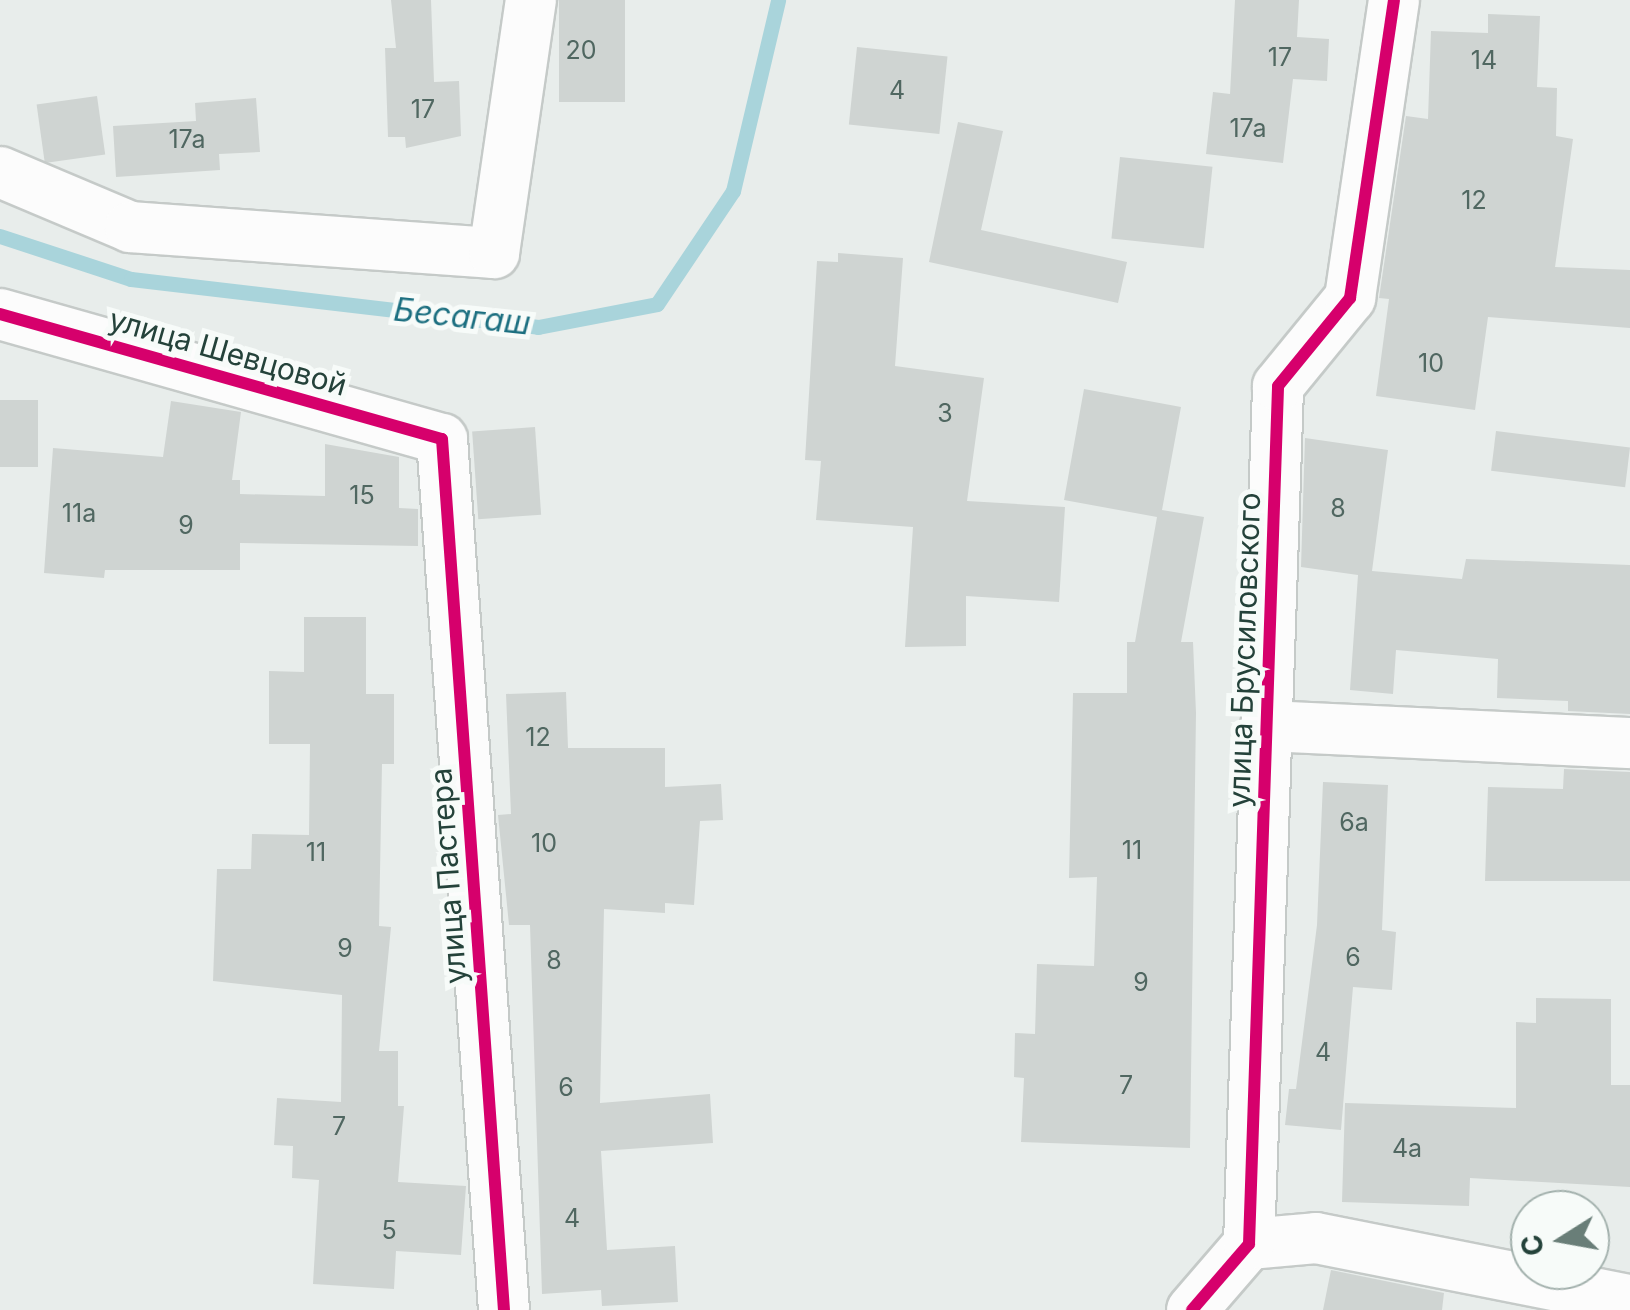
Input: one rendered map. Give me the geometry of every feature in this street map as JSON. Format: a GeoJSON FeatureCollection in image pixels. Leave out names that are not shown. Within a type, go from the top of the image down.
{"type":"FeatureCollection","features":[{"type":"Feature","properties":{"kind":"street"},"geometry":{"type":"LineString","coordinates":[[0,172],[130,227],[494,253],[531,0]]}},
{"type":"Feature","properties":{"kind":"street","name":"улица Брусиловского"},"geometry":{"type":"LineString","coordinates":[[1249,1244],[1278,386],[1350,298],[1394,0]]}},
{"type":"Feature","properties":{"kind":"street","name":"улица Шевцовой"},"geometry":{"type":"LineString","coordinates":[[0,314],[442,439]]}},
{"type":"Feature","properties":{"kind":"street","name":"улица Пастера"},"geometry":{"type":"LineString","coordinates":[[442,439],[504,1310]]}},
{"type":"Feature","properties":{"kind":"street"},"geometry":{"type":"LineString","coordinates":[[1266,726],[1630,743]]}},
{"type":"Feature","properties":{"kind":"street"},"geometry":{"type":"LineString","coordinates":[[1192,1310],[1249,1244],[1316,1238],[1630,1300]]}},
{"type":"Feature","properties":{"kind":"building"},"geometry":{"type":"Polygon","coordinates":[[[391,0],[431,0],[434,82],[459,81],[461,136],[406,148],[405,137],[388,137],[385,48],[396,48],[391,0]]]}},
{"type":"Feature","properties":{"kind":"building"},"geometry":{"type":"Polygon","coordinates":[[[559,0],[625,0],[625,102],[559,102],[559,0]]]}},
{"type":"Feature","properties":{"kind":"building"},"geometry":{"type":"Polygon","coordinates":[[[1235,0],[1299,0],[1297,37],[1329,39],[1327,81],[1293,79],[1283,163],[1206,154],[1213,92],[1230,94],[1235,0]]]}},
{"type":"Feature","properties":{"kind":"building"},"geometry":{"type":"Polygon","coordinates":[[[1488,14],[1540,16],[1537,87],[1557,88],[1556,136],[1573,139],[1555,267],[1630,270],[1630,328],[1488,317],[1475,410],[1376,396],[1389,299],[1379,298],[1406,116],[1428,119],[1431,31],[1488,33],[1488,14]]]}},
{"type":"Feature","properties":{"kind":"building"},"geometry":{"type":"Polygon","coordinates":[[[857,47],[948,57],[939,134],[849,125],[857,47]]]}},
{"type":"Feature","properties":{"kind":"building"},"geometry":{"type":"Polygon","coordinates":[[[97,96],[105,154],[45,163],[37,104],[97,96]]]}},
{"type":"Feature","properties":{"kind":"building"},"geometry":{"type":"Polygon","coordinates":[[[256,98],[260,152],[219,154],[220,170],[116,177],[113,126],[196,121],[195,103],[256,98]]]}},
{"type":"Feature","properties":{"kind":"building"},"geometry":{"type":"Polygon","coordinates":[[[958,122],[1003,131],[981,230],[1127,262],[1118,303],[929,262],[958,122]]]}},
{"type":"Feature","properties":{"kind":"building"},"geometry":{"type":"Polygon","coordinates":[[[1120,157],[1212,167],[1204,248],[1111,239],[1120,157]]]}},
{"type":"Feature","properties":{"kind":"building"},"geometry":{"type":"Polygon","coordinates":[[[838,253],[903,258],[895,366],[984,378],[967,501],[1065,507],[1059,602],[966,596],[966,646],[905,647],[913,527],[816,520],[821,461],[805,460],[817,261],[838,262],[838,253]]]}},
{"type":"Feature","properties":{"kind":"building"},"geometry":{"type":"Polygon","coordinates":[[[1084,389],[1181,407],[1162,510],[1204,517],[1181,642],[1193,642],[1196,713],[1190,1148],[1021,1142],[1024,1078],[1014,1077],[1015,1033],[1035,1034],[1037,964],[1094,966],[1097,877],[1069,878],[1073,693],[1127,693],[1127,642],[1135,642],[1157,517],[1064,500],[1084,389]]]}},
{"type":"Feature","properties":{"kind":"building"},"geometry":{"type":"Polygon","coordinates":[[[0,400],[38,400],[38,467],[0,467],[0,400]]]}},
{"type":"Feature","properties":{"kind":"building"},"geometry":{"type":"Polygon","coordinates":[[[171,401],[241,412],[232,480],[240,480],[240,494],[325,496],[325,444],[399,457],[399,508],[418,509],[418,546],[240,543],[240,570],[105,570],[104,578],[44,573],[53,448],[163,457],[171,401]]]}},
{"type":"Feature","properties":{"kind":"building"},"geometry":{"type":"Polygon","coordinates":[[[535,427],[541,515],[478,519],[472,431],[535,427]]]}},
{"type":"Feature","properties":{"kind":"building"},"geometry":{"type":"Polygon","coordinates":[[[1496,431],[1630,447],[1625,487],[1491,471],[1496,431]]]}},
{"type":"Feature","properties":{"kind":"building"},"geometry":{"type":"Polygon","coordinates":[[[1305,438],[1388,450],[1372,571],[1462,579],[1466,559],[1630,565],[1630,714],[1568,711],[1568,701],[1497,698],[1498,659],[1396,650],[1393,694],[1350,690],[1358,575],[1301,567],[1305,438]]]}},
{"type":"Feature","properties":{"kind":"building"},"geometry":{"type":"Polygon","coordinates":[[[304,617],[366,617],[366,694],[394,694],[394,764],[382,764],[379,926],[391,927],[379,1051],[398,1051],[398,1106],[404,1106],[398,1182],[466,1186],[461,1255],[396,1251],[394,1289],[313,1284],[319,1180],[292,1178],[293,1146],[274,1145],[277,1098],[341,1102],[342,995],[213,981],[217,869],[251,869],[252,834],[309,835],[310,744],[269,744],[269,671],[304,672],[304,617]]]}},
{"type":"Feature","properties":{"kind":"building"},"geometry":{"type":"Polygon","coordinates":[[[566,692],[568,748],[665,748],[665,787],[721,784],[723,820],[700,821],[694,905],[665,903],[665,913],[604,909],[600,1103],[710,1094],[713,1143],[601,1151],[607,1250],[675,1246],[678,1302],[602,1306],[601,1290],[542,1294],[530,925],[509,925],[498,815],[511,814],[506,694],[566,692]]]}},
{"type":"Feature","properties":{"kind":"building"},"geometry":{"type":"Polygon","coordinates":[[[1564,769],[1630,772],[1630,881],[1485,881],[1488,787],[1563,789],[1564,769]]]}},
{"type":"Feature","properties":{"kind":"building"},"geometry":{"type":"Polygon","coordinates":[[[1323,782],[1388,785],[1382,930],[1396,932],[1392,990],[1353,987],[1341,1130],[1285,1125],[1289,1089],[1296,1089],[1317,925],[1323,782]]]}},
{"type":"Feature","properties":{"kind":"building"},"geometry":{"type":"Polygon","coordinates":[[[1536,998],[1611,999],[1611,1085],[1630,1085],[1630,1187],[1470,1178],[1469,1206],[1342,1202],[1345,1103],[1516,1108],[1516,1022],[1536,1023],[1536,998]]]}},
{"type":"Feature","properties":{"kind":"building"},"geometry":{"type":"Polygon","coordinates":[[[1331,1270],[1444,1293],[1442,1310],[1323,1310],[1331,1270]]]}},
{"type":"Feature","properties":{"kind":"waterway","name":"Бесагаш"},"geometry":{"type":"LineString","coordinates":[[0,236],[131,279],[538,327],[657,304],[733,191],[778,0]]}},
{"type":"Feature","properties":{"kind":"cycle path"},"geometry":{"type":"LineString","coordinates":[[1192,1310],[1249,1244],[1278,386],[1350,298],[1394,0]]}},
{"type":"Feature","properties":{"kind":"cycle path"},"geometry":{"type":"LineString","coordinates":[[0,314],[442,439],[504,1310]]}}]}
